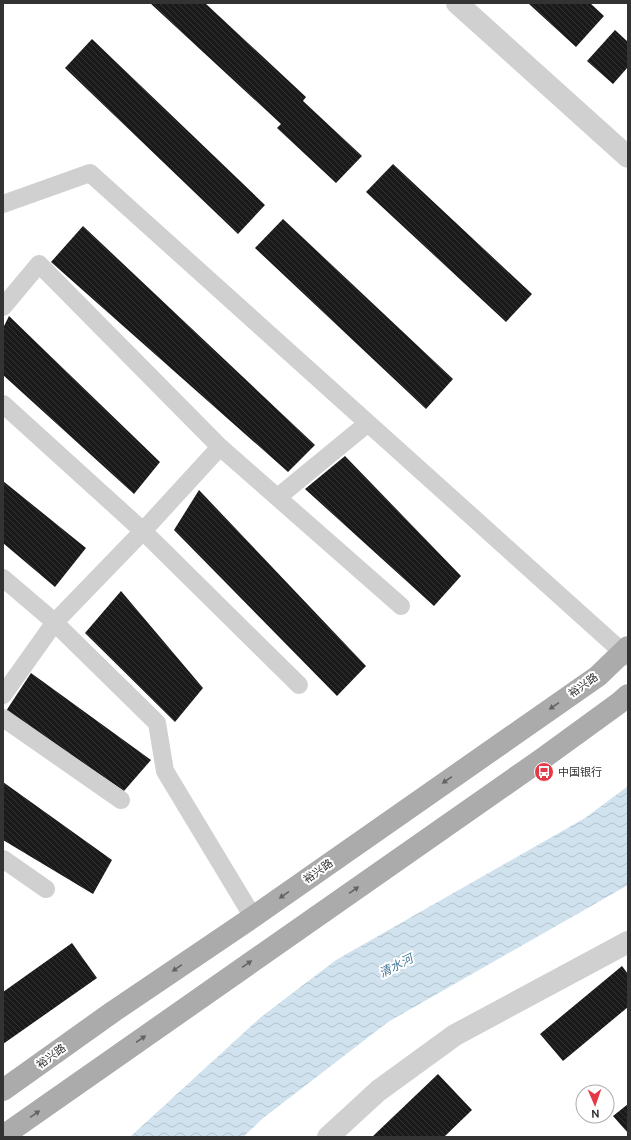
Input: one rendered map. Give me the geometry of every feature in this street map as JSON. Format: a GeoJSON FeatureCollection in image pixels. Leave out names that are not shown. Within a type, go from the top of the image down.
{"type":"FeatureCollection","features":[{"type":"Feature","properties":{"kind":"main road","name":"裕兴路"},"geometry":{"type":"LineString","coordinates":[[3,1090],[114,1011],[253,917],[598,676],[626,652]]}},
{"type":"Feature","properties":{"kind":"main road"},"geometry":{"type":"LineString","coordinates":[[3,1136],[542,759],[619,703],[628,694]]}},
{"type":"Feature","properties":{"kind":"street"},"geometry":{"type":"LineString","coordinates":[[456,3],[628,157]]}},
{"type":"Feature","properties":{"kind":"street"},"geometry":{"type":"LineString","coordinates":[[3,204],[90,173],[626,652]]}},
{"type":"Feature","properties":{"kind":"street"},"geometry":{"type":"LineString","coordinates":[[3,307],[39,264],[220,447],[401,606]]}},
{"type":"Feature","properties":{"kind":"street"},"geometry":{"type":"LineString","coordinates":[[3,404],[143,531],[299,685]]}},
{"type":"Feature","properties":{"kind":"street"},"geometry":{"type":"LineString","coordinates":[[278,497],[368,423]]}},
{"type":"Feature","properties":{"kind":"street"},"geometry":{"type":"LineString","coordinates":[[3,695],[54,622],[143,531],[220,447]]}},
{"type":"Feature","properties":{"kind":"street"},"geometry":{"type":"LineString","coordinates":[[3,578],[54,622],[157,723],[165,771],[253,917]]}},
{"type":"Feature","properties":{"kind":"street"},"geometry":{"type":"LineString","coordinates":[[3,718],[121,800]]}},
{"type":"Feature","properties":{"kind":"street"},"geometry":{"type":"LineString","coordinates":[[3,859],[46,889]]}},
{"type":"Feature","properties":{"kind":"street"},"geometry":{"type":"LineString","coordinates":[[328,1137],[378,1091],[455,1035],[628,942]]}},
{"type":"Feature","properties":{"kind":"water","name":"清水河"},"geometry":{"type":"Polygon","coordinates":[[[628,786],[628,885],[388,1022],[262,1119],[243,1137],[130,1137],[261,1017],[336,960],[585,818],[628,786]]]}},
{"type":"Feature","properties":{"kind":"building"},"geometry":{"type":"Polygon","coordinates":[[[150,3],[205,3],[306,97],[303,101],[362,156],[336,183],[277,128],[281,124],[150,3]]]}},
{"type":"Feature","properties":{"kind":"building"},"geometry":{"type":"Polygon","coordinates":[[[528,3],[590,3],[604,16],[576,47],[528,3]]]}},
{"type":"Feature","properties":{"kind":"building"},"geometry":{"type":"Polygon","coordinates":[[[615,30],[628,42],[628,67],[613,84],[587,61],[615,30]]]}},
{"type":"Feature","properties":{"kind":"building"},"geometry":{"type":"Polygon","coordinates":[[[92,39],[265,205],[238,234],[65,68],[92,39]]]}},
{"type":"Feature","properties":{"kind":"building"},"geometry":{"type":"Polygon","coordinates":[[[393,164],[532,294],[506,322],[366,192],[393,164]]]}},
{"type":"Feature","properties":{"kind":"building"},"geometry":{"type":"Polygon","coordinates":[[[283,219],[453,379],[426,409],[255,248],[283,219]]]}},
{"type":"Feature","properties":{"kind":"building"},"geometry":{"type":"Polygon","coordinates":[[[83,226],[315,445],[288,472],[51,262],[83,226]]]}},
{"type":"Feature","properties":{"kind":"building"},"geometry":{"type":"Polygon","coordinates":[[[9,316],[160,462],[134,494],[3,375],[3,328],[9,316]]]}},
{"type":"Feature","properties":{"kind":"building"},"geometry":{"type":"Polygon","coordinates":[[[345,456],[461,576],[434,606],[305,489],[345,456]]]}},
{"type":"Feature","properties":{"kind":"building"},"geometry":{"type":"Polygon","coordinates":[[[3,481],[86,548],[55,587],[3,543],[3,481]]]}},
{"type":"Feature","properties":{"kind":"building"},"geometry":{"type":"Polygon","coordinates":[[[199,490],[366,666],[337,696],[174,530],[199,490]]]}},
{"type":"Feature","properties":{"kind":"building"},"geometry":{"type":"Polygon","coordinates":[[[121,591],[203,688],[175,722],[85,633],[121,591]]]}},
{"type":"Feature","properties":{"kind":"building"},"geometry":{"type":"Polygon","coordinates":[[[31,673],[151,760],[124,791],[6,711],[31,673]]]}},
{"type":"Feature","properties":{"kind":"building"},"geometry":{"type":"Polygon","coordinates":[[[3,782],[112,860],[93,894],[3,840],[3,782]]]}},
{"type":"Feature","properties":{"kind":"building"},"geometry":{"type":"Polygon","coordinates":[[[72,943],[97,978],[3,1044],[3,992],[72,943]]]}},
{"type":"Feature","properties":{"kind":"building"},"geometry":{"type":"Polygon","coordinates":[[[622,966],[628,974],[628,1007],[563,1061],[540,1034],[622,966]]]}},
{"type":"Feature","properties":{"kind":"building"},"geometry":{"type":"Polygon","coordinates":[[[438,1074],[472,1110],[444,1137],[372,1137],[438,1074]]]}},
{"type":"Feature","properties":{"kind":"building"},"geometry":{"type":"Polygon","coordinates":[[[628,1104],[628,1133],[615,1118],[615,1114],[628,1104]]]}},
{"type":"Feature","properties":{"kind":"place","name":"中国银行"},"geometry":{"type":"Point","coordinates":[544,772]}}]}
